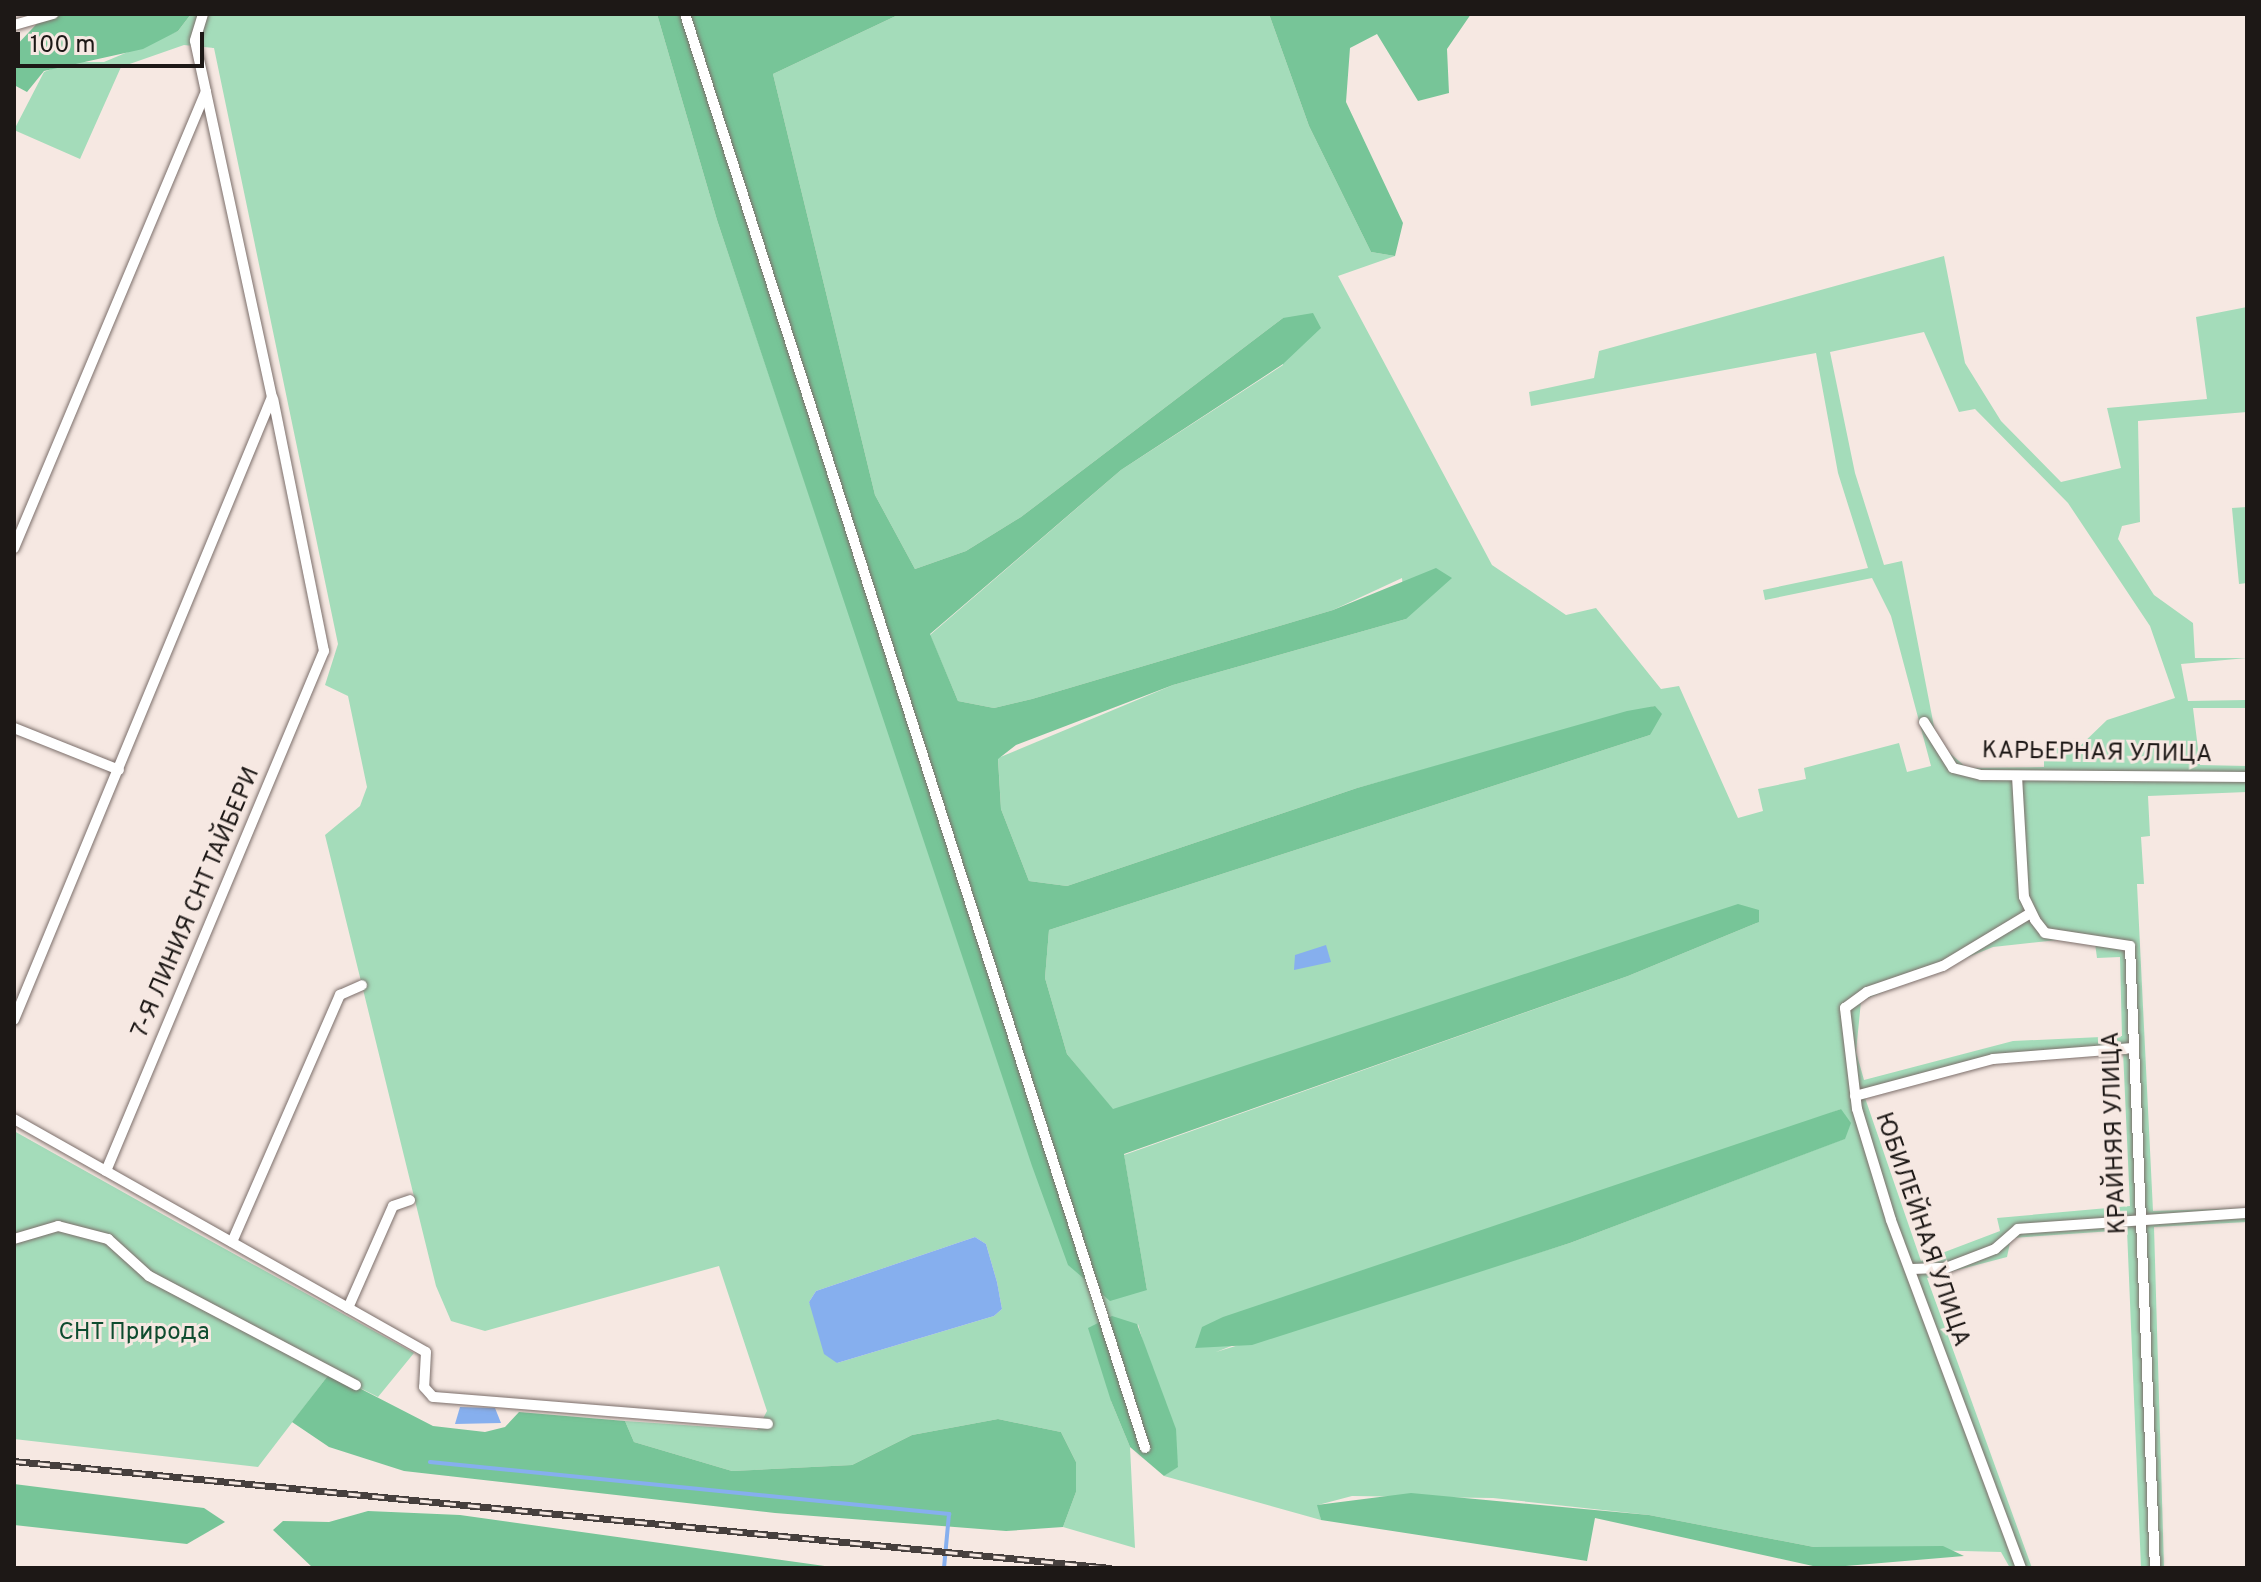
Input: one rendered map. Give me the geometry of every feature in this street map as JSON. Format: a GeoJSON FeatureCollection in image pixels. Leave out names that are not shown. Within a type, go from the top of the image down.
{"type":"FeatureCollection","features":[{"type":"Feature","properties":{"kind":"street"},"geometry":{"type":"LineString","coordinates":[[14,25],[53,14]]}},
{"type":"Feature","properties":{"kind":"street"},"geometry":{"type":"LineString","coordinates":[[14,1020],[272,397],[195,41],[203,14]]}},
{"type":"Feature","properties":{"kind":"street"},"geometry":{"type":"LineString","coordinates":[[685,14],[1145,1448]]}},
{"type":"Feature","properties":{"kind":"street"},"geometry":{"type":"LineString","coordinates":[[14,548],[206,92]]}},
{"type":"Feature","properties":{"kind":"street","name":"7-Я ЛИНИЯ СНТ ТАЙБЕРИ"},"geometry":{"type":"LineString","coordinates":[[106,1171],[324,651],[272,397]]}},
{"type":"Feature","properties":{"kind":"street","name":"КАРЬЕРНАЯ УЛИЦА"},"geometry":{"type":"LineString","coordinates":[[1924,722],[1953,768],[2017,776],[2247,777]]}},
{"type":"Feature","properties":{"kind":"street"},"geometry":{"type":"LineString","coordinates":[[14,728],[119,770]]}},
{"type":"Feature","properties":{"kind":"street"},"geometry":{"type":"LineString","coordinates":[[2017,776],[2024,897],[2031,913]]}},
{"type":"Feature","properties":{"kind":"street","name":"КРАЙНЯЯ УЛИЦА"},"geometry":{"type":"LineString","coordinates":[[2031,913],[2045,933],[2130,946],[2155,1568]]}},
{"type":"Feature","properties":{"kind":"street","name":"ЮБИЛЕЙНАЯ УЛИЦА"},"geometry":{"type":"LineString","coordinates":[[2021,1568],[1912,1269],[1855,1096],[1845,1008],[1867,992],[1943,966],[2031,913]]}},
{"type":"Feature","properties":{"kind":"street"},"geometry":{"type":"LineString","coordinates":[[232,1242],[340,995],[362,985]]}},
{"type":"Feature","properties":{"kind":"street"},"geometry":{"type":"LineString","coordinates":[[1855,1096],[1993,1059],[2133,1048]]}},
{"type":"Feature","properties":{"kind":"street"},"geometry":{"type":"LineString","coordinates":[[14,1119],[426,1352],[424,1387],[433,1397],[768,1424]]}},
{"type":"Feature","properties":{"kind":"street"},"geometry":{"type":"LineString","coordinates":[[348,1308],[393,1206],[410,1200]]}},
{"type":"Feature","properties":{"kind":"street"},"geometry":{"type":"LineString","coordinates":[[1912,1269],[1946,1268],[1995,1249],[2018,1229],[2139,1218],[2247,1213]]}},
{"type":"Feature","properties":{"kind":"street"},"geometry":{"type":"LineString","coordinates":[[14,1239],[58,1226],[108,1239],[149,1276],[356,1385]]}},
{"type":"Feature","properties":{"kind":"green space"},"geometry":{"type":"Polygon","coordinates":[[[46,14],[191,14],[178,31],[143,49],[44,71],[27,92],[14,85],[14,48],[46,14]]]}},
{"type":"Feature","properties":{"kind":"green space"},"geometry":{"type":"Polygon","coordinates":[[[191,14],[657,14],[717,220],[975,990],[1147,1290],[1124,1155],[1628,976],[1759,922],[1386,1023],[1113,1110],[1067,1054],[1045,978],[1049,930],[1650,735],[1655,706],[1357,788],[1067,886],[1029,881],[1001,809],[998,758],[1173,685],[1406,619],[1402,578],[1333,610],[1032,699],[994,708],[958,701],[930,635],[1121,470],[1283,365],[1283,318],[1021,517],[966,551],[915,569],[875,495],[773,74],[900,14],[1269,14],[1309,126],[1371,252],[1395,256],[1338,276],[1492,565],[1566,615],[1596,608],[1661,689],[1679,686],[1738,818],[1763,811],[1758,789],[1806,779],[1804,768],[1899,743],[1907,772],[1931,766],[1891,616],[1872,578],[1765,600],[1763,590],[1868,568],[1838,473],[1816,353],[1531,406],[1529,392],[1594,378],[1599,351],[1944,256],[1965,363],[2001,421],[2061,482],[2121,468],[2107,408],[2207,399],[2196,317],[2247,307],[2247,412],[2138,421],[2140,522],[2122,526],[2118,539],[2154,595],[2193,623],[2195,658],[2247,658],[2181,664],[2188,701],[2247,700],[2247,708],[2193,708],[2200,765],[2247,766],[2247,792],[2148,796],[2150,836],[2141,837],[2144,884],[2137,884],[2153,1211],[2247,1208],[2247,1222],[2154,1227],[2164,1568],[2141,1568],[2127,1230],[2011,1238],[2007,1257],[1927,1278],[2032,1568],[2010,1568],[2001,1552],[1814,1547],[1649,1515],[1493,1498],[1352,1496],[1318,1505],[1321,1520],[1164,1476],[1178,1466],[1138,1324],[1111,1401],[1130,1447],[1135,1548],[1063,1527],[1076,1492],[1076,1462],[1061,1432],[998,1419],[912,1435],[852,1465],[732,1471],[634,1442],[625,1421],[757,1430],[767,1411],[719,1266],[485,1331],[451,1321],[436,1286],[325,835],[360,806],[367,787],[348,696],[325,685],[338,644],[214,48],[184,45],[121,67],[80,159],[14,130],[44,72],[69,62],[104,62],[178,31],[191,14]],[[1924,332],[1830,352],[1855,473],[1884,565],[1902,561],[1937,742],[1967,768],[2044,767],[2044,749],[2079,747],[2107,720],[2175,698],[2150,626],[2068,503],[1975,409],[1959,412],[1924,332]],[[2094,936],[1993,947],[1861,1001],[1856,1052],[1864,1080],[2013,1041],[2122,1036],[2120,957],[2097,958],[2094,936]],[[2123,1051],[2016,1055],[1864,1095],[1921,1261],[2000,1231],[1997,1218],[2130,1206],[2123,1051]],[[1841,1109],[1216,1352],[1570,1243],[1844,1139],[1841,1109]],[[975,1237],[816,1291],[809,1302],[837,1363],[994,1316],[1002,1309],[986,1244],[975,1237]]]}},
{"type":"Feature","properties":{"kind":"green space"},"geometry":{"type":"Polygon","coordinates":[[[657,14],[900,14],[773,74],[875,495],[915,569],[966,551],[1021,517],[1283,318],[1313,313],[1321,328],[1283,364],[1121,470],[930,634],[958,701],[994,708],[1032,699],[1333,610],[1436,568],[1452,578],[1406,619],[1173,685],[1016,745],[998,759],[1001,809],[1029,881],[1067,886],[1357,788],[1627,711],[1655,706],[1662,714],[1650,735],[1049,930],[1045,978],[1067,1054],[1113,1109],[1738,904],[1759,910],[1759,922],[1628,976],[1124,1154],[1147,1290],[1110,1301],[1068,1265],[1032,1166],[717,220],[657,14]]]}},
{"type":"Feature","properties":{"kind":"green space"},"geometry":{"type":"Polygon","coordinates":[[[1269,14],[1471,14],[1447,49],[1449,93],[1418,101],[1377,34],[1350,48],[1346,102],[1403,223],[1395,256],[1371,252],[1309,126],[1269,14]]]}},
{"type":"Feature","properties":{"kind":"green space"},"geometry":{"type":"Polygon","coordinates":[[[2247,507],[2247,583],[2239,584],[2232,508],[2247,507]]]}},
{"type":"Feature","properties":{"kind":"green space"},"geometry":{"type":"Polygon","coordinates":[[[1841,1109],[1851,1123],[1845,1139],[1570,1243],[1252,1345],[1195,1348],[1202,1327],[1223,1317],[1841,1109]]]}},
{"type":"Feature","properties":{"kind":"green space","name":"СНТ Природа"},"geometry":{"type":"Polygon","coordinates":[[[14,1131],[414,1353],[378,1397],[330,1373],[258,1467],[14,1439],[14,1131]]]}},
{"type":"Feature","properties":{"kind":"green space"},"geometry":{"type":"Polygon","coordinates":[[[1112,1316],[1137,1324],[1176,1429],[1178,1467],[1164,1476],[1130,1447],[1111,1401],[1088,1328],[1112,1316]]]}},
{"type":"Feature","properties":{"kind":"green space"},"geometry":{"type":"Polygon","coordinates":[[[330,1373],[433,1426],[485,1432],[505,1427],[519,1412],[625,1421],[634,1442],[732,1471],[852,1465],[912,1435],[998,1419],[1061,1432],[1076,1462],[1076,1492],[1063,1527],[1006,1531],[775,1513],[404,1471],[329,1447],[292,1422],[330,1373]]]}},
{"type":"Feature","properties":{"kind":"green space"},"geometry":{"type":"Polygon","coordinates":[[[14,1484],[204,1508],[225,1522],[187,1544],[14,1525],[14,1484]]]}},
{"type":"Feature","properties":{"kind":"green space"},"geometry":{"type":"Polygon","coordinates":[[[1411,1493],[1649,1515],[1814,1547],[1943,1546],[1964,1556],[1822,1568],[1595,1518],[1587,1561],[1321,1520],[1317,1505],[1411,1493]]]}},
{"type":"Feature","properties":{"kind":"green space"},"geometry":{"type":"Polygon","coordinates":[[[368,1511],[460,1515],[839,1568],[313,1568],[273,1530],[283,1521],[329,1522],[368,1511]]]}},
{"type":"Feature","properties":{"kind":"water"},"geometry":{"type":"Polygon","coordinates":[[[1326,945],[1331,962],[1294,970],[1295,955],[1326,945]]]}},
{"type":"Feature","properties":{"kind":"water"},"geometry":{"type":"Polygon","coordinates":[[[975,1237],[986,1244],[997,1282],[1002,1309],[994,1316],[837,1363],[824,1354],[809,1302],[816,1291],[975,1237]]]}},
{"type":"Feature","properties":{"kind":"water"},"geometry":{"type":"Polygon","coordinates":[[[460,1407],[495,1408],[501,1423],[455,1424],[460,1407]]]}},
{"type":"Feature","properties":{"kind":"waterway"},"geometry":{"type":"LineString","coordinates":[[430,1462],[949,1514],[944,1568]]}},
{"type":"Feature","properties":{"kind":"railway"},"geometry":{"type":"LineString","coordinates":[[14,1461],[1112,1568]]}}]}
